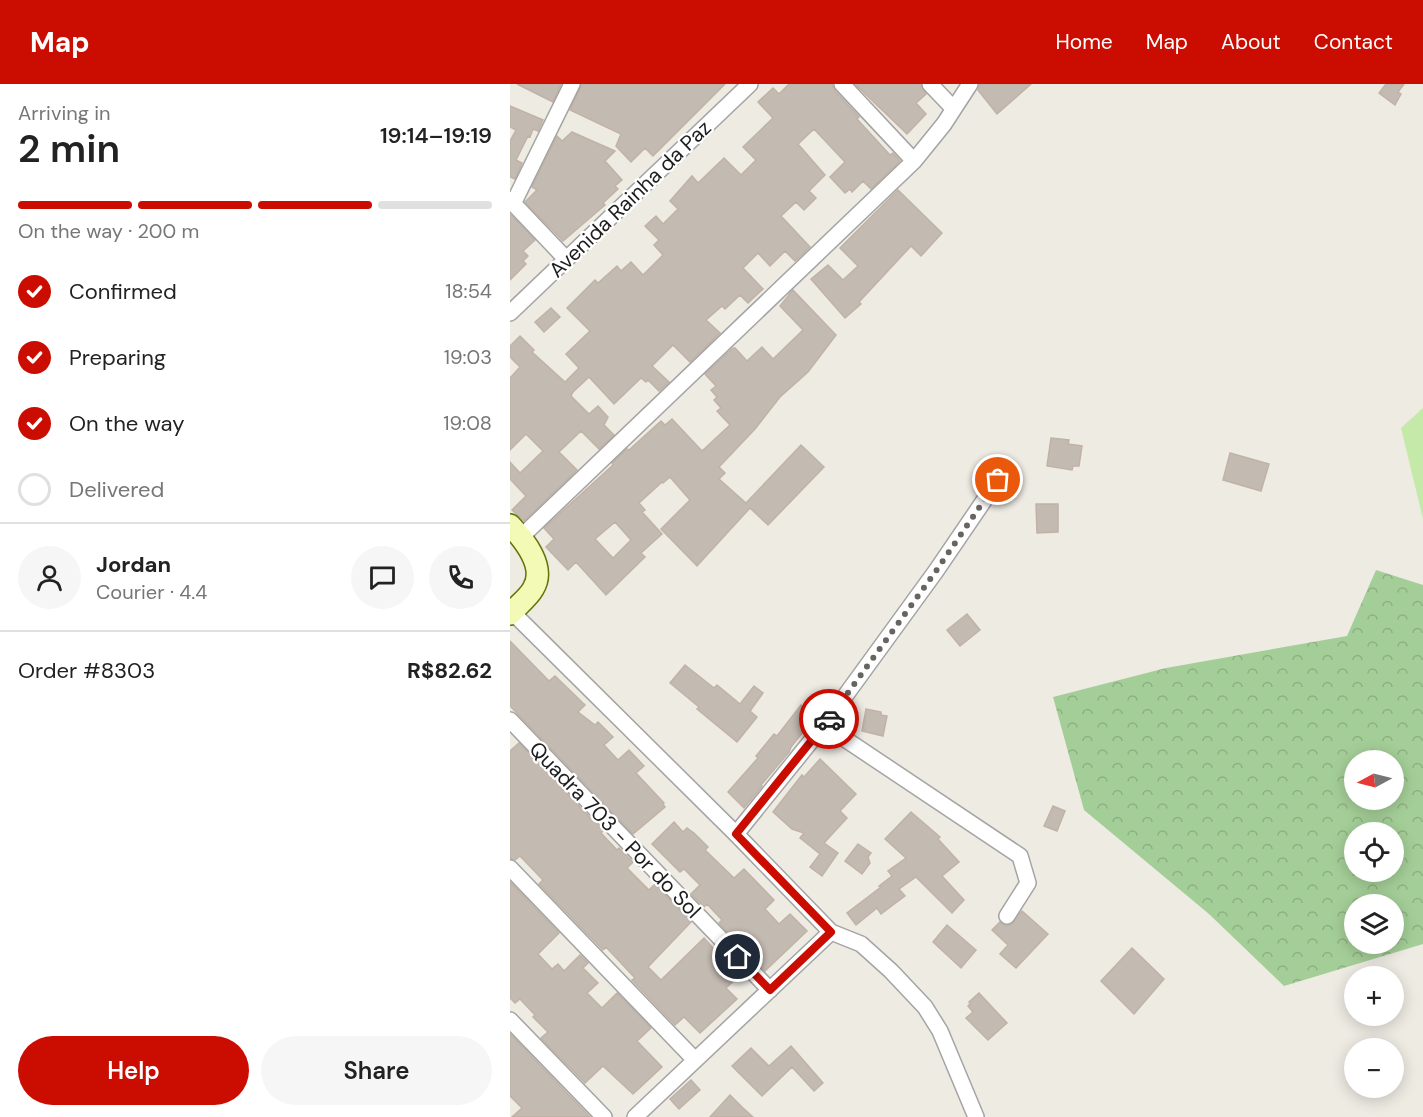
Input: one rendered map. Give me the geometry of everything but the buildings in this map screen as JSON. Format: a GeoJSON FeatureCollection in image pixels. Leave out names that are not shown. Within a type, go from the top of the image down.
{"type":"FeatureCollection","features":[{"type":"Feature","properties":{"kind":"street"},"geometry":{"type":"LineString","coordinates":[[566,259],[512,202],[572,84]]}},
{"type":"Feature","properties":{"kind":"street","name":"Avenida Rainha da Paz"},"geometry":{"type":"LineString","coordinates":[[510,313],[750,84]]}},
{"type":"Feature","properties":{"kind":"street"},"geometry":{"type":"LineString","coordinates":[[842,84],[914,161]]}},
{"type":"Feature","properties":{"kind":"street"},"geometry":{"type":"LineString","coordinates":[[930,84],[953,108]]}},
{"type":"Feature","properties":{"kind":"street"},"geometry":{"type":"LineString","coordinates":[[969,84],[939,131],[914,161],[516,531],[534,558],[537,579],[533,588],[511,613],[736,834],[831,932],[861,944],[891,971],[925,1007],[940,1031],[976,1117]]}},
{"type":"Feature","properties":{"kind":"street"},"geometry":{"type":"LineString","coordinates":[[736,834],[824,725],[936,571],[998,480]]}},
{"type":"Feature","properties":{"kind":"street","name":"Quadra 703 - Por do Sol"},"geometry":{"type":"LineString","coordinates":[[510,720],[770,990]]}},
{"type":"Feature","properties":{"kind":"street"},"geometry":{"type":"LineString","coordinates":[[824,725],[1020,856],[1028,883],[1007,915]]}},
{"type":"Feature","properties":{"kind":"street"},"geometry":{"type":"LineString","coordinates":[[510,868],[695,1060]]}},
{"type":"Feature","properties":{"kind":"street"},"geometry":{"type":"LineString","coordinates":[[634,1117],[831,932]]}},
{"type":"Feature","properties":{"kind":"street"},"geometry":{"type":"LineString","coordinates":[[510,1020],[604,1117]]}},
{"type":"Feature","properties":{"kind":"green space"},"geometry":{"type":"Polygon","coordinates":[[[1423,408],[1423,519],[1401,428],[1423,408]]]}},
{"type":"Feature","properties":{"kind":"green space"},"geometry":{"type":"Polygon","coordinates":[[[1376,570],[1423,585],[1423,944],[1404,950],[1404,894],[1344,894],[1344,954],[1390,954],[1284,986],[1209,914],[1084,810],[1053,697],[1166,668],[1347,636],[1376,570]]]}},
{"type":"Feature","properties":{"kind":"way so far"},"geometry":{"type":"LineString","coordinates":[[829,719],[936,571],[998,480]]}},
{"type":"Feature","properties":{"kind":"route"},"geometry":{"type":"LineString","coordinates":[[738,957],[770,990],[831,932],[736,834],[829,719]]}}]}
